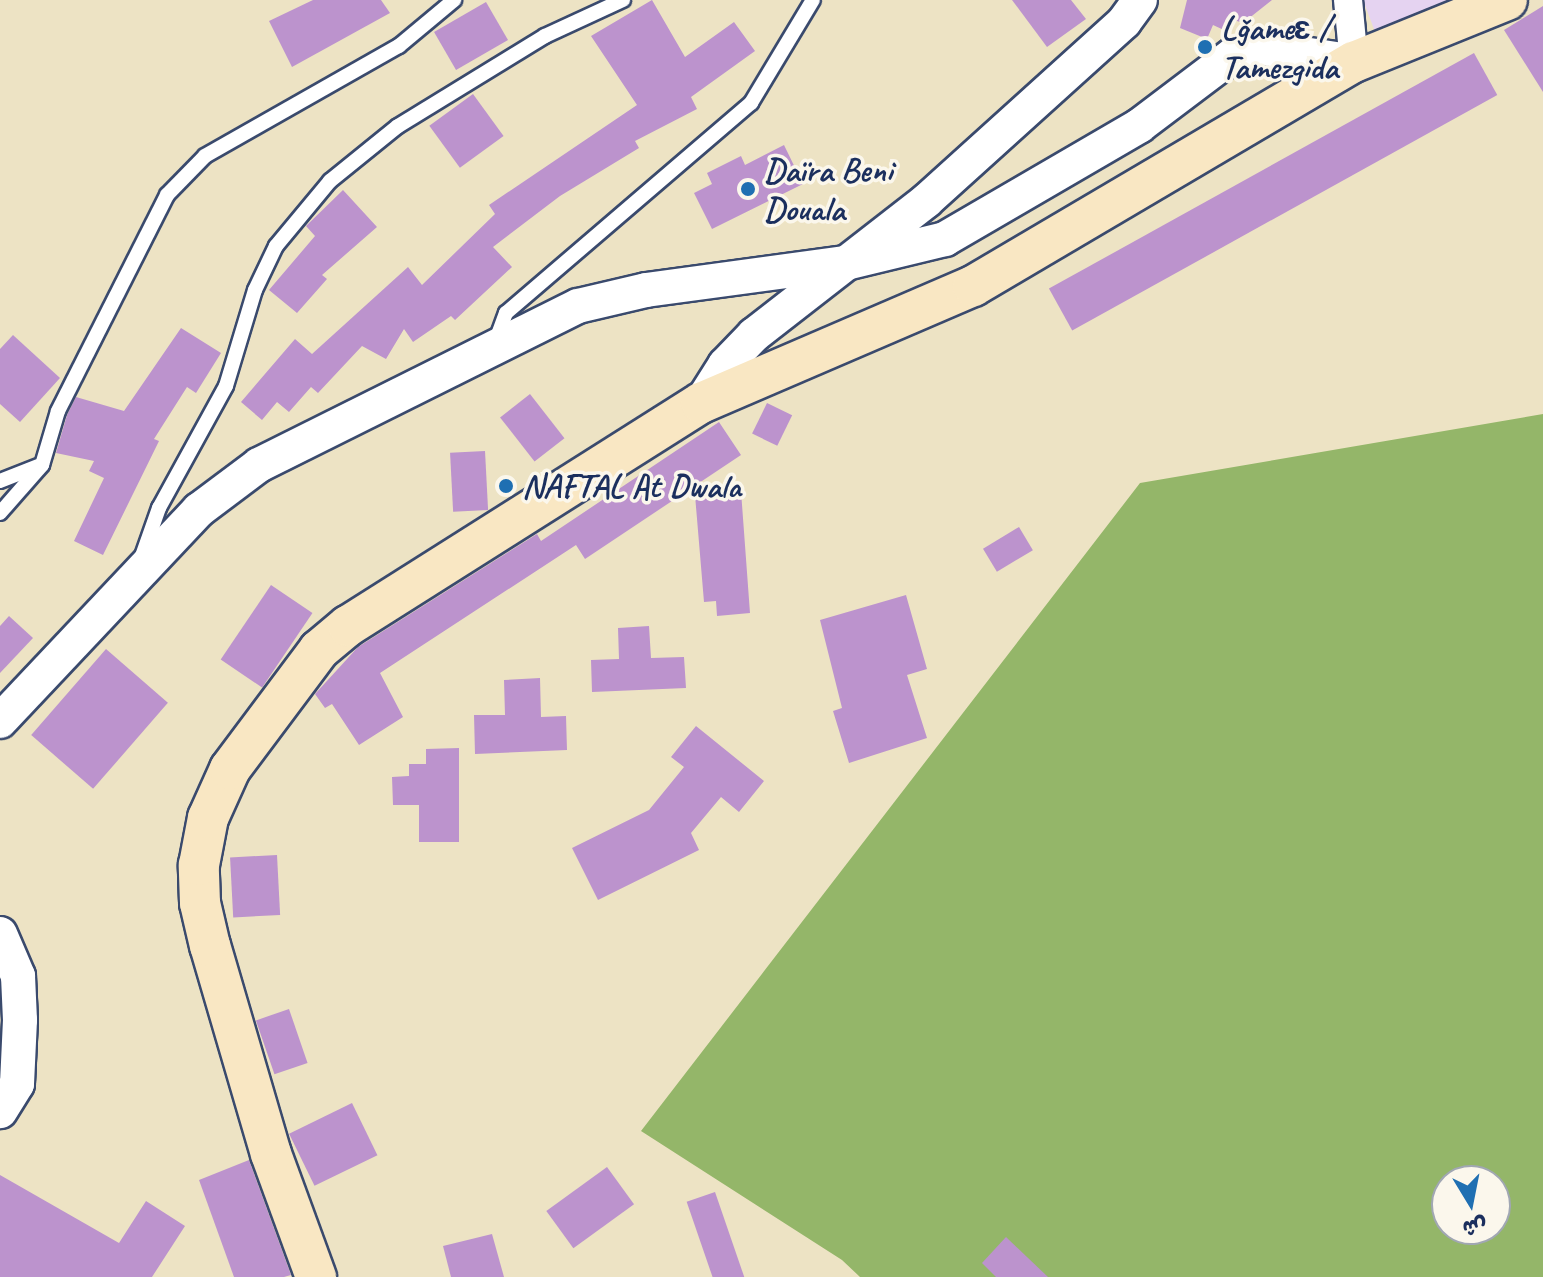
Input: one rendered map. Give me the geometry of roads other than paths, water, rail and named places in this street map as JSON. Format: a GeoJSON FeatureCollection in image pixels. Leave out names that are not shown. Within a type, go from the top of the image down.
{"type":"FeatureCollection","features":[{"type":"Feature","properties":{"kind":"main road"},"geometry":{"type":"LineString","coordinates":[[316,1277],[271,1154],[203,917],[199,865],[208,818],[230,769],[319,650],[348,626],[701,403],[973,286],[1354,62],[1507,0]]}},
{"type":"Feature","properties":{"kind":"street"},"geometry":{"type":"LineString","coordinates":[[701,403],[725,365],[754,335],[938,190],[1124,22],[1140,0]]}},
{"type":"Feature","properties":{"kind":"street"},"geometry":{"type":"LineString","coordinates":[[0,721],[199,510],[259,465],[578,306],[612,296],[846,263],[945,239],[1139,126],[1233,55],[1264,48],[1354,62],[1348,0]]}},
{"type":"Feature","properties":{"kind":"street"},"geometry":{"type":"LineString","coordinates":[[0,934],[18,976],[20,1020],[17,1084],[0,1111]]}},
{"type":"Feature","properties":{"kind":"lane"},"geometry":{"type":"LineString","coordinates":[[0,513],[42,465],[58,411],[167,195],[205,156],[399,46],[454,0]]}},
{"type":"Feature","properties":{"kind":"lane"},"geometry":{"type":"LineString","coordinates":[[134,579],[159,508],[226,386],[255,290],[276,246],[330,181],[398,126],[545,36],[623,0]]}},
{"type":"Feature","properties":{"kind":"lane"},"geometry":{"type":"LineString","coordinates":[[494,347],[506,313],[751,103],[813,0]]}},
{"type":"Feature","properties":{"kind":"lane"},"geometry":{"type":"LineString","coordinates":[[0,481],[42,465]]}},
{"type":"Feature","properties":{"kind":"place","name":"Lǧameɛ / Tamezgida"},"geometry":{"type":"Point","coordinates":[1205,47]}},
{"type":"Feature","properties":{"kind":"place","name":"Daïra Beni Douala"},"geometry":{"type":"Point","coordinates":[748,189]}},
{"type":"Feature","properties":{"kind":"place","name":"NAFTAL At Dwala"},"geometry":{"type":"Point","coordinates":[506,486]}}]}
